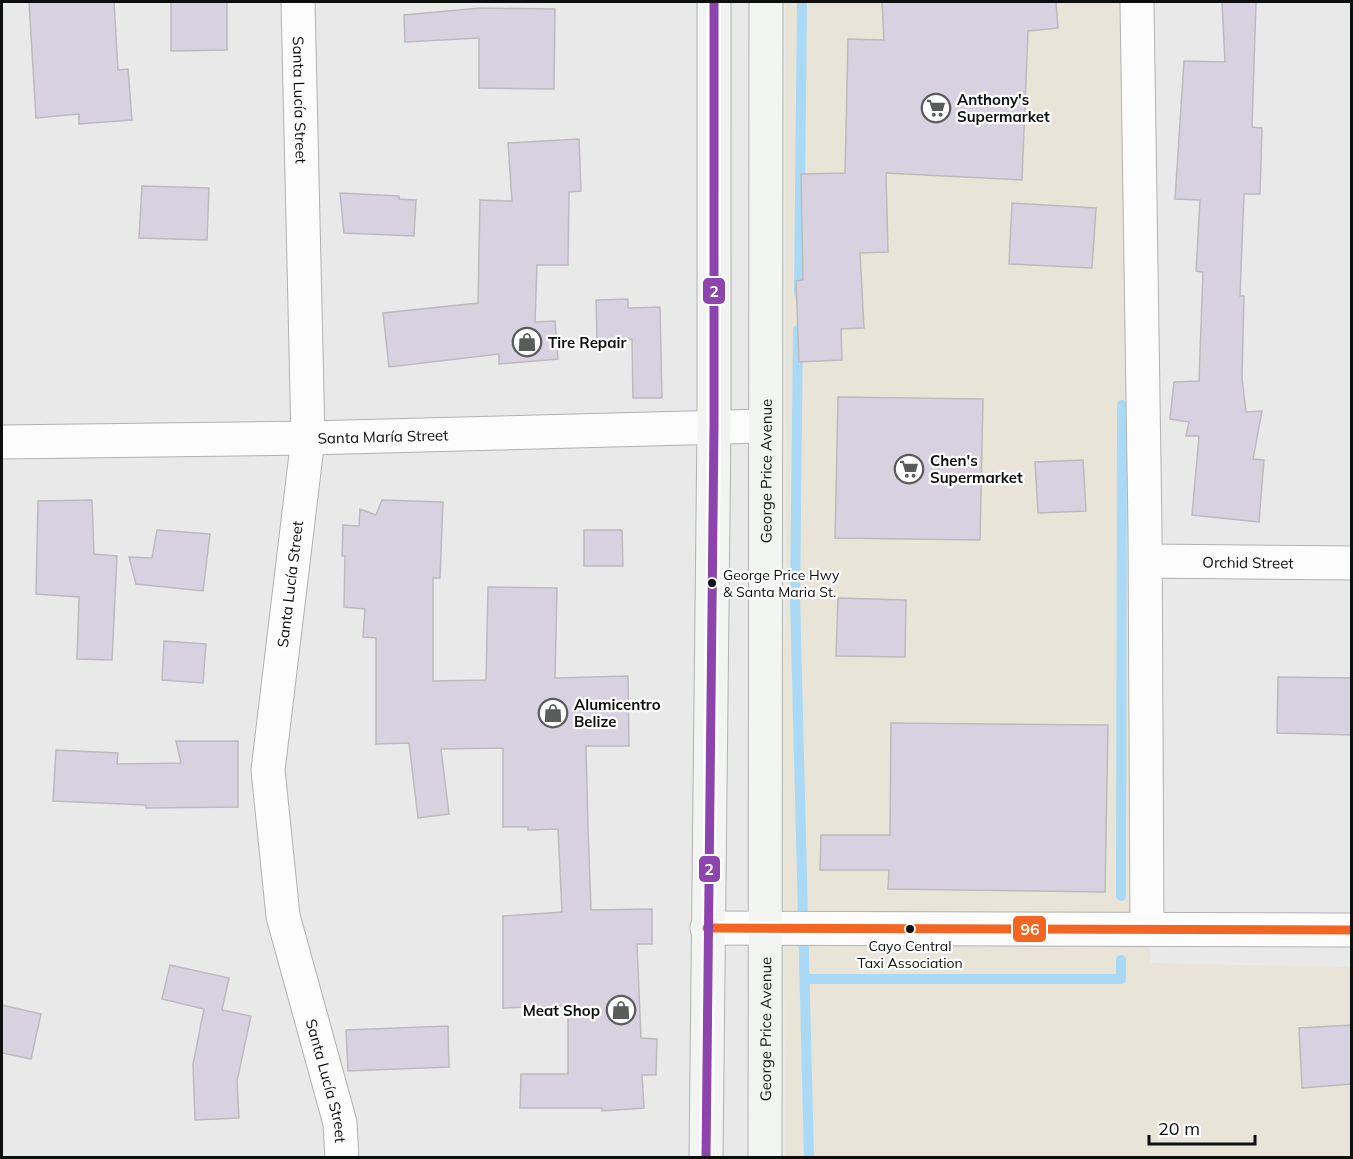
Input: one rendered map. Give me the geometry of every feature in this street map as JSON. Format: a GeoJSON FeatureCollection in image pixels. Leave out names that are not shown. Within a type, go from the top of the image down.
{"type":"FeatureCollection","features":[{"type":"Feature","properties":{"kind":"main road"},"geometry":{"type":"LineString","coordinates":[[706,1158],[714,426],[714,2]]}},
{"type":"Feature","properties":{"kind":"main road","name":"George Price Avenue"},"geometry":{"type":"LineString","coordinates":[[765,1158],[766,2]]}},
{"type":"Feature","properties":{"kind":"street","name":"Santa Lucía Street"},"geometry":{"type":"LineString","coordinates":[[298,2],[308,438],[268,770],[283,916],[340,1123],[342,1158]]}},
{"type":"Feature","properties":{"kind":"street"},"geometry":{"type":"LineString","coordinates":[[1137,2],[1146,561],[1147,928]]}},
{"type":"Feature","properties":{"kind":"street","name":"Santa María Street"},"geometry":{"type":"LineString","coordinates":[[2,442],[308,438],[765,426]]}},
{"type":"Feature","properties":{"kind":"street","name":"Orchid Street"},"geometry":{"type":"LineString","coordinates":[[1146,561],[1352,563]]}},
{"type":"Feature","properties":{"kind":"street"},"geometry":{"type":"LineString","coordinates":[[707,928],[1352,930]]}},
{"type":"Feature","properties":{"kind":"shaded area"},"geometry":{"type":"Polygon","coordinates":[[[786,2],[1137,2],[1146,459],[1150,963],[1351,967],[1351,1157],[785,1158],[783,697],[786,571],[786,2]]]}},
{"type":"Feature","properties":{"kind":"building"},"geometry":{"type":"Polygon","coordinates":[[[29,2],[114,2],[118,70],[128,69],[132,120],[79,124],[79,114],[36,118],[29,2]]]}},
{"type":"Feature","properties":{"kind":"building"},"geometry":{"type":"Polygon","coordinates":[[[171,2],[227,2],[227,50],[171,51],[171,2]]]}},
{"type":"Feature","properties":{"kind":"building"},"geometry":{"type":"Polygon","coordinates":[[[882,2],[1056,2],[1058,28],[1028,31],[1022,180],[886,173],[888,252],[860,253],[864,328],[841,329],[842,360],[799,362],[796,281],[803,280],[801,174],[845,173],[848,39],[884,40],[882,2]]]}},
{"type":"Feature","properties":{"kind":"building"},"geometry":{"type":"Polygon","coordinates":[[[1222,2],[1256,2],[1252,127],[1262,128],[1260,194],[1244,194],[1240,296],[1244,296],[1242,378],[1246,412],[1262,411],[1253,459],[1264,460],[1259,522],[1192,515],[1199,436],[1186,436],[1189,422],[1170,419],[1174,382],[1199,381],[1203,272],[1196,271],[1200,200],[1175,199],[1184,61],[1225,62],[1222,2]]]}},
{"type":"Feature","properties":{"kind":"building"},"geometry":{"type":"Polygon","coordinates":[[[480,8],[555,9],[554,89],[479,88],[479,38],[405,42],[404,15],[480,8]]]}},
{"type":"Feature","properties":{"kind":"building"},"geometry":{"type":"Polygon","coordinates":[[[579,139],[581,191],[569,192],[568,265],[537,265],[535,322],[555,321],[558,359],[499,364],[499,354],[389,367],[383,313],[478,303],[480,200],[512,201],[508,143],[579,139]]]}},
{"type":"Feature","properties":{"kind":"building"},"geometry":{"type":"Polygon","coordinates":[[[142,186],[209,188],[207,240],[139,238],[142,186]]]}},
{"type":"Feature","properties":{"kind":"building"},"geometry":{"type":"Polygon","coordinates":[[[340,193],[399,196],[399,199],[416,200],[414,236],[344,233],[340,193]]]}},
{"type":"Feature","properties":{"kind":"building"},"geometry":{"type":"Polygon","coordinates":[[[1012,203],[1096,208],[1092,268],[1009,264],[1012,203]]]}},
{"type":"Feature","properties":{"kind":"building"},"geometry":{"type":"Polygon","coordinates":[[[628,299],[628,308],[660,307],[662,398],[633,398],[632,339],[597,340],[596,300],[628,299]]]}},
{"type":"Feature","properties":{"kind":"building","name":"Chen's Supermarket"},"geometry":{"type":"Polygon","coordinates":[[[838,397],[983,399],[980,540],[835,538],[838,397]]]}},
{"type":"Feature","properties":{"kind":"building"},"geometry":{"type":"Polygon","coordinates":[[[1083,460],[1086,511],[1038,513],[1035,462],[1083,460]]]}},
{"type":"Feature","properties":{"kind":"building"},"geometry":{"type":"Polygon","coordinates":[[[92,500],[94,554],[117,556],[112,660],[77,659],[79,597],[36,594],[38,501],[92,500]]]}},
{"type":"Feature","properties":{"kind":"building"},"geometry":{"type":"Polygon","coordinates":[[[382,500],[443,502],[440,578],[433,578],[433,681],[486,680],[488,587],[557,588],[555,678],[628,676],[629,746],[586,746],[591,910],[652,909],[652,944],[637,944],[641,1038],[657,1039],[656,1075],[642,1075],[644,1108],[602,1111],[602,1108],[520,1108],[521,1074],[568,1074],[568,1006],[503,1008],[503,916],[562,912],[558,829],[528,830],[528,827],[503,827],[503,748],[441,749],[449,814],[418,818],[409,743],[376,744],[376,638],[363,637],[365,609],[344,607],[345,556],[342,556],[343,525],[359,526],[360,509],[376,515],[382,500]]]}},
{"type":"Feature","properties":{"kind":"building"},"geometry":{"type":"Polygon","coordinates":[[[157,530],[210,534],[203,591],[136,584],[129,557],[152,558],[157,530]]]}},
{"type":"Feature","properties":{"kind":"building"},"geometry":{"type":"Polygon","coordinates":[[[584,530],[622,530],[623,566],[584,566],[584,530]]]}},
{"type":"Feature","properties":{"kind":"building"},"geometry":{"type":"Polygon","coordinates":[[[838,598],[906,600],[905,657],[836,656],[838,598]]]}},
{"type":"Feature","properties":{"kind":"building"},"geometry":{"type":"Polygon","coordinates":[[[164,641],[206,644],[203,683],[162,680],[164,641]]]}},
{"type":"Feature","properties":{"kind":"building"},"geometry":{"type":"Polygon","coordinates":[[[1278,677],[1352,678],[1352,735],[1277,733],[1278,677]]]}},
{"type":"Feature","properties":{"kind":"building"},"geometry":{"type":"Polygon","coordinates":[[[891,723],[1108,725],[1105,892],[888,889],[889,870],[820,870],[821,835],[890,835],[891,723]]]}},
{"type":"Feature","properties":{"kind":"building"},"geometry":{"type":"Polygon","coordinates":[[[176,741],[238,741],[238,807],[146,808],[146,805],[53,801],[56,750],[118,753],[117,764],[181,763],[176,741]]]}},
{"type":"Feature","properties":{"kind":"building"},"geometry":{"type":"Polygon","coordinates":[[[170,965],[229,978],[222,1010],[251,1016],[237,1081],[239,1118],[195,1120],[193,1064],[204,1009],[162,999],[170,965]]]}},
{"type":"Feature","properties":{"kind":"building"},"geometry":{"type":"Polygon","coordinates":[[[2,1005],[41,1014],[31,1059],[2,1053],[2,1005]]]}},
{"type":"Feature","properties":{"kind":"building"},"geometry":{"type":"Polygon","coordinates":[[[1352,1025],[1352,1084],[1302,1088],[1299,1028],[1352,1025]]]}},
{"type":"Feature","properties":{"kind":"building"},"geometry":{"type":"Polygon","coordinates":[[[448,1026],[449,1067],[348,1071],[346,1030],[448,1026]]]}},
{"type":"Feature","properties":{"kind":"waterway"},"geometry":{"type":"LineString","coordinates":[[799,293],[802,2]]}},
{"type":"Feature","properties":{"kind":"waterway"},"geometry":{"type":"LineString","coordinates":[[798,330],[795,597],[809,1158]]}},
{"type":"Feature","properties":{"kind":"waterway"},"geometry":{"type":"LineString","coordinates":[[1121,896],[1122,405]]}},
{"type":"Feature","properties":{"kind":"waterway"},"geometry":{"type":"LineString","coordinates":[[806,979],[1121,979],[1121,960]]}},
{"type":"Feature","properties":{"kind":"transit line","name":"2"},"geometry":{"type":"LineString","coordinates":[[706,1158],[714,426],[714,2]]}},
{"type":"Feature","properties":{"kind":"transit line","name":"96"},"geometry":{"type":"LineString","coordinates":[[707,928],[1352,930]]}},
{"type":"Feature","properties":{"kind":"place","name":"Anthony's Supermarket"},"geometry":{"type":"Point","coordinates":[936,108]}},
{"type":"Feature","properties":{"kind":"place","name":"Tire Repair"},"geometry":{"type":"Point","coordinates":[527,342]}},
{"type":"Feature","properties":{"kind":"place","name":"Chen's Supermarket"},"geometry":{"type":"Point","coordinates":[909,469]}},
{"type":"Feature","properties":{"kind":"place","name":"George Price Hwy & Santa Maria St."},"geometry":{"type":"Point","coordinates":[712,583]}},
{"type":"Feature","properties":{"kind":"place","name":"Alumicentro Belize"},"geometry":{"type":"Point","coordinates":[553,713]}},
{"type":"Feature","properties":{"kind":"place","name":"Cayo Central Taxi Association"},"geometry":{"type":"Point","coordinates":[910,929]}},
{"type":"Feature","properties":{"kind":"place","name":"Meat Shop"},"geometry":{"type":"Point","coordinates":[621,1010]}}]}
